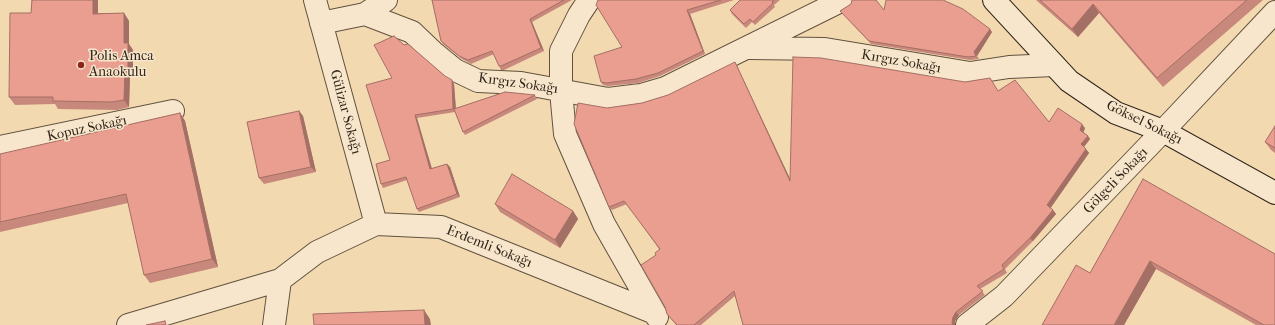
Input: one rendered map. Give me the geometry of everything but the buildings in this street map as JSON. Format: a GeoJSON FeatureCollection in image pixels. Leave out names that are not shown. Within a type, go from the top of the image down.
{"type":"FeatureCollection","features":[{"type":"Feature","properties":{"kind":"street","name":"Gülizar Sokağı"},"geometry":{"type":"LineString","coordinates":[[315,0],[376,224]]}},
{"type":"Feature","properties":{"kind":"street"},"geometry":{"type":"LineString","coordinates":[[321,23],[365,14],[386,0]]}},
{"type":"Feature","properties":{"kind":"street"},"geometry":{"type":"LineString","coordinates":[[589,0],[579,15],[561,51],[561,91],[565,134],[604,224],[658,319]]}},
{"type":"Feature","properties":{"kind":"street","name":"Kırgız Sokağı"},"geometry":{"type":"LineString","coordinates":[[365,14],[412,32],[455,70],[478,81],[521,82],[608,99],[641,95],[665,88],[843,0]]}},
{"type":"Feature","properties":{"kind":"street","name":"Göksel Sokağı"},"geometry":{"type":"LineString","coordinates":[[994,0],[1069,81],[1116,113],[1163,131],[1275,193]]}},
{"type":"Feature","properties":{"kind":"street","name":"Gölgeli Sokağı"},"geometry":{"type":"LineString","coordinates":[[967,325],[1004,296],[1275,12]]}},
{"type":"Feature","properties":{"kind":"street","name":"Kırgız Sokağı"},"geometry":{"type":"LineString","coordinates":[[747,48],[825,49],[970,73],[1009,68],[1054,65]]}},
{"type":"Feature","properties":{"kind":"street","name":"Kopuz Sokağı"},"geometry":{"type":"LineString","coordinates":[[0,147],[173,112]]}},
{"type":"Feature","properties":{"kind":"street","name":"Erdemli Sokağı"},"geometry":{"type":"LineString","coordinates":[[280,280],[316,252],[376,224],[441,227],[658,319]]}},
{"type":"Feature","properties":{"kind":"street"},"geometry":{"type":"LineString","coordinates":[[128,325],[280,280],[274,325]]}},
{"type":"Feature","properties":{"kind":"place","name":"Polis Amca Anaokulu"},"geometry":{"type":"Point","coordinates":[81,65]}}]}
